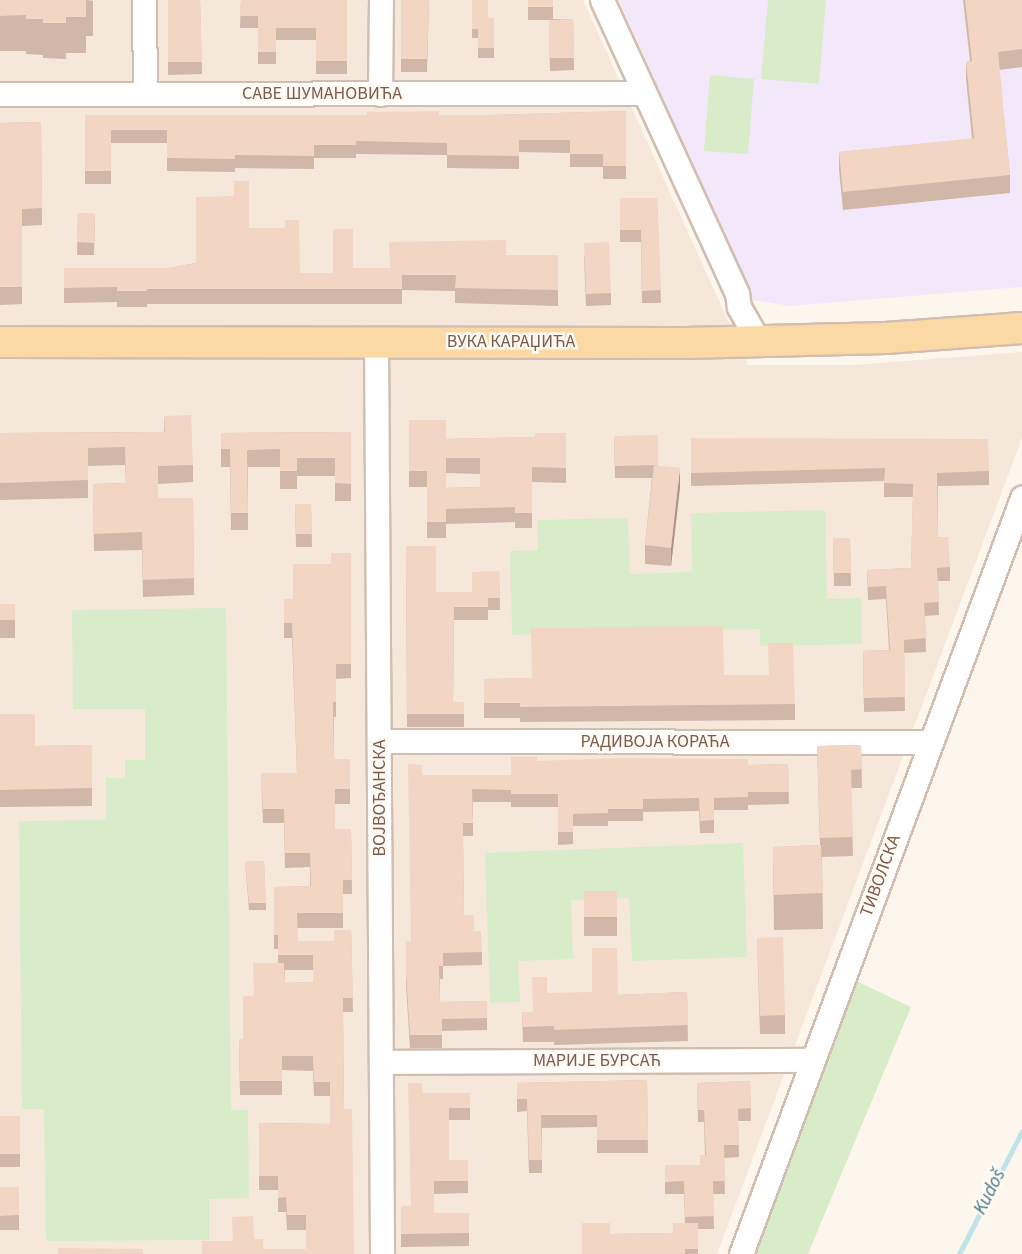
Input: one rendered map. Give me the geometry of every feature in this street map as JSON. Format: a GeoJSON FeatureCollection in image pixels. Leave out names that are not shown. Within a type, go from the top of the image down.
{"type":"FeatureCollection","features":[{"type":"Feature","properties":{"kind":"main road","name":"ВУКА КАРАЏИЋА"},"geometry":{"type":"LineString","coordinates":[[0,342],[759,342],[886,338],[1022,328]]}},
{"type":"Feature","properties":{"kind":"street"},"geometry":{"type":"LineString","coordinates":[[144,0],[145,94]]}},
{"type":"Feature","properties":{"kind":"street"},"geometry":{"type":"LineString","coordinates":[[380,94],[381,0]]}},
{"type":"Feature","properties":{"kind":"street"},"geometry":{"type":"LineString","coordinates":[[602,0],[737,294],[739,307],[759,342]]}},
{"type":"Feature","properties":{"kind":"street","name":"САВЕ ШУМАНОВИЋА"},"geometry":{"type":"LineString","coordinates":[[0,94],[644,93]]}},
{"type":"Feature","properties":{"kind":"street","name":"ВОЈВОЂАНСКА"},"geometry":{"type":"LineString","coordinates":[[376,341],[382,1254]]}},
{"type":"Feature","properties":{"kind":"street","name":"ТИВОЛСКА"},"geometry":{"type":"LineString","coordinates":[[741,1254],[1022,498]]}},
{"type":"Feature","properties":{"kind":"street","name":"РАДИВОЈА КОРАЋА"},"geometry":{"type":"LineString","coordinates":[[380,741],[931,742]]}},
{"type":"Feature","properties":{"kind":"street","name":"МАРИЈЕ БУРСАЋ"},"geometry":{"type":"LineString","coordinates":[[382,1062],[813,1060]]}},
{"type":"Feature","properties":{"kind":"shaded area"},"geometry":{"type":"Polygon","coordinates":[[[0,0],[583,0],[748,365],[854,365],[1022,352],[1022,438],[717,1254],[0,1254],[0,0]]]}},
{"type":"Feature","properties":{"kind":"shaded area"},"geometry":{"type":"Polygon","coordinates":[[[619,0],[1022,0],[1022,287],[790,306],[753,300],[619,0]]]}},
{"type":"Feature","properties":{"kind":"green space"},"geometry":{"type":"Polygon","coordinates":[[[768,0],[826,0],[819,84],[761,79],[768,0]]]}},
{"type":"Feature","properties":{"kind":"green space"},"geometry":{"type":"Polygon","coordinates":[[[710,75],[754,79],[748,154],[704,151],[710,75]]]}},
{"type":"Feature","properties":{"kind":"green space"},"geometry":{"type":"Polygon","coordinates":[[[825,510],[827,599],[861,598],[862,644],[760,646],[760,629],[512,635],[510,551],[538,550],[537,520],[628,518],[630,574],[692,572],[691,513],[825,510]]]}},
{"type":"Feature","properties":{"kind":"green space"},"geometry":{"type":"Polygon","coordinates":[[[226,608],[231,1110],[248,1110],[249,1198],[209,1199],[209,1240],[46,1241],[44,1109],[22,1109],[19,821],[106,820],[106,778],[125,778],[125,760],[145,760],[145,709],[73,709],[72,610],[226,608]]]}},
{"type":"Feature","properties":{"kind":"green space"},"geometry":{"type":"Polygon","coordinates":[[[743,843],[747,957],[632,961],[629,898],[571,900],[573,959],[518,961],[520,1002],[490,1003],[485,853],[743,843]]]}},
{"type":"Feature","properties":{"kind":"green space"},"geometry":{"type":"Polygon","coordinates":[[[852,979],[911,1007],[808,1254],[748,1254],[852,979]]]}},
{"type":"Feature","properties":{"kind":"building"},"geometry":{"type":"Polygon","coordinates":[[[0,0],[86,0],[86,17],[66,17],[66,23],[43,23],[43,19],[26,19],[26,15],[0,16],[0,0]]]}},
{"type":"Feature","properties":{"kind":"building"},"geometry":{"type":"Polygon","coordinates":[[[168,0],[200,0],[202,62],[168,62],[168,0]]]}},
{"type":"Feature","properties":{"kind":"building"},"geometry":{"type":"Polygon","coordinates":[[[241,0],[347,0],[347,61],[316,61],[316,28],[276,28],[276,52],[258,52],[258,16],[240,16],[241,0]]]}},
{"type":"Feature","properties":{"kind":"building"},"geometry":{"type":"Polygon","coordinates":[[[401,0],[429,0],[427,59],[401,59],[401,0]]]}},
{"type":"Feature","properties":{"kind":"building"},"geometry":{"type":"Polygon","coordinates":[[[472,0],[488,0],[488,18],[494,18],[494,48],[478,48],[478,29],[472,29],[472,0]]]}},
{"type":"Feature","properties":{"kind":"building"},"geometry":{"type":"Polygon","coordinates":[[[528,0],[553,0],[553,7],[528,7],[528,0]]]}},
{"type":"Feature","properties":{"kind":"building"},"geometry":{"type":"Polygon","coordinates":[[[965,0],[1022,0],[1022,49],[998,52],[1010,175],[843,192],[839,152],[974,138],[966,62],[972,61],[965,0]]]}},
{"type":"Feature","properties":{"kind":"building"},"geometry":{"type":"Polygon","coordinates":[[[573,19],[574,58],[550,58],[549,20],[573,19]]]}},
{"type":"Feature","properties":{"kind":"building"},"geometry":{"type":"Polygon","coordinates":[[[439,111],[439,115],[626,111],[626,166],[603,166],[603,154],[570,154],[570,140],[519,140],[519,156],[447,155],[447,143],[356,141],[356,145],[314,145],[314,156],[167,158],[167,130],[111,130],[111,171],[85,171],[85,115],[367,115],[367,112],[439,111]]]}},
{"type":"Feature","properties":{"kind":"building"},"geometry":{"type":"Polygon","coordinates":[[[41,122],[42,208],[22,209],[22,287],[0,287],[0,123],[41,122]]]}},
{"type":"Feature","properties":{"kind":"building"},"geometry":{"type":"Polygon","coordinates":[[[234,181],[249,181],[249,228],[285,228],[285,220],[299,220],[300,273],[333,273],[333,229],[353,229],[353,268],[390,268],[389,242],[506,240],[506,255],[558,255],[558,290],[455,288],[456,275],[402,275],[402,289],[117,291],[117,287],[64,288],[64,268],[169,268],[196,263],[196,197],[234,196],[234,181]]]}},
{"type":"Feature","properties":{"kind":"building"},"geometry":{"type":"Polygon","coordinates":[[[620,198],[657,198],[661,290],[642,291],[641,230],[620,230],[620,198]]]}},
{"type":"Feature","properties":{"kind":"building"},"geometry":{"type":"Polygon","coordinates":[[[78,213],[95,214],[94,243],[77,242],[78,213]]]}},
{"type":"Feature","properties":{"kind":"building"},"geometry":{"type":"Polygon","coordinates":[[[609,242],[611,293],[586,294],[584,243],[609,242]]]}},
{"type":"Feature","properties":{"kind":"building"},"geometry":{"type":"Polygon","coordinates":[[[191,415],[193,465],[158,466],[158,498],[193,498],[194,578],[143,580],[142,532],[94,534],[93,484],[126,483],[125,447],[88,448],[88,480],[0,483],[0,433],[165,432],[164,416],[191,415]]]}},
{"type":"Feature","properties":{"kind":"building"},"geometry":{"type":"Polygon","coordinates":[[[409,420],[446,420],[446,439],[535,437],[535,433],[566,433],[566,468],[532,467],[532,513],[515,513],[515,507],[446,509],[446,522],[427,522],[427,471],[409,471],[409,420]],[[446,458],[446,488],[480,487],[480,458],[446,458]]]}},
{"type":"Feature","properties":{"kind":"building"},"geometry":{"type":"Polygon","coordinates":[[[351,432],[351,484],[335,483],[335,458],[297,458],[297,471],[280,471],[280,449],[247,450],[248,513],[231,513],[230,449],[221,449],[221,433],[351,432]]]}},
{"type":"Feature","properties":{"kind":"building"},"geometry":{"type":"Polygon","coordinates":[[[658,435],[658,465],[615,466],[614,436],[658,435]]]}},
{"type":"Feature","properties":{"kind":"building"},"geometry":{"type":"Polygon","coordinates":[[[691,438],[988,439],[989,471],[937,473],[938,537],[948,537],[950,567],[937,568],[939,602],[924,603],[926,638],[904,640],[905,697],[864,698],[863,651],[890,650],[886,586],[868,587],[867,570],[911,568],[913,484],[884,483],[885,468],[691,473],[691,438]]]}},
{"type":"Feature","properties":{"kind":"building"},"geometry":{"type":"Polygon","coordinates":[[[654,465],[680,468],[671,548],[645,545],[654,465]]]}},
{"type":"Feature","properties":{"kind":"building"},"geometry":{"type":"Polygon","coordinates":[[[295,504],[311,504],[312,534],[296,534],[295,504]]]}},
{"type":"Feature","properties":{"kind":"building"},"geometry":{"type":"Polygon","coordinates":[[[833,538],[850,538],[851,573],[834,573],[833,538]]]}},
{"type":"Feature","properties":{"kind":"building"},"geometry":{"type":"Polygon","coordinates":[[[406,546],[436,546],[436,592],[472,592],[472,572],[499,571],[500,598],[488,598],[488,607],[454,607],[453,702],[464,702],[464,714],[407,714],[406,546]]]}},
{"type":"Feature","properties":{"kind":"building"},"geometry":{"type":"Polygon","coordinates":[[[331,553],[351,553],[351,664],[336,664],[336,702],[333,702],[334,759],[350,759],[350,789],[335,789],[335,829],[351,829],[352,880],[343,880],[343,913],[297,913],[298,941],[334,941],[334,930],[351,930],[353,998],[343,998],[344,1109],[352,1109],[354,1254],[202,1254],[202,1241],[233,1241],[232,1217],[253,1216],[254,1239],[263,1239],[263,1249],[306,1249],[306,1215],[287,1215],[286,1197],[278,1198],[278,1176],[259,1176],[259,1123],[330,1124],[330,1082],[314,1082],[313,1056],[282,1056],[282,1081],[240,1081],[239,1039],[243,1039],[243,996],[254,996],[253,963],[284,963],[285,983],[313,982],[313,955],[278,955],[278,935],[274,935],[274,887],[311,886],[310,853],[285,853],[284,809],[263,809],[261,773],[297,773],[292,623],[284,623],[284,599],[293,599],[293,564],[331,564],[331,553]]]}},
{"type":"Feature","properties":{"kind":"building"},"geometry":{"type":"Polygon","coordinates":[[[0,604],[15,604],[15,620],[0,620],[0,604]]]}},
{"type":"Feature","properties":{"kind":"building"},"geometry":{"type":"Polygon","coordinates":[[[723,626],[724,675],[769,675],[768,643],[793,643],[795,704],[520,707],[520,703],[484,703],[484,679],[532,678],[531,628],[723,626]]]}},
{"type":"Feature","properties":{"kind":"building"},"geometry":{"type":"Polygon","coordinates":[[[0,714],[35,714],[35,746],[92,745],[92,788],[0,790],[0,714]]]}},
{"type":"Feature","properties":{"kind":"building"},"geometry":{"type":"Polygon","coordinates":[[[861,745],[862,769],[851,770],[853,837],[820,838],[817,746],[861,745]]]}},
{"type":"Feature","properties":{"kind":"building"},"geometry":{"type":"Polygon","coordinates":[[[511,757],[537,757],[537,761],[617,758],[748,759],[748,765],[788,764],[789,792],[748,792],[748,797],[714,798],[714,820],[700,821],[699,798],[643,799],[643,809],[608,809],[608,813],[573,814],[573,832],[558,832],[558,794],[511,794],[511,790],[472,789],[473,823],[463,823],[464,915],[474,915],[474,931],[481,931],[482,952],[443,953],[443,966],[439,966],[440,1002],[487,1001],[487,1018],[442,1019],[442,1035],[410,1035],[406,973],[406,941],[411,941],[408,764],[422,765],[422,775],[511,775],[511,757]]]}},
{"type":"Feature","properties":{"kind":"building"},"geometry":{"type":"Polygon","coordinates":[[[821,845],[823,893],[774,895],[773,847],[821,845]]]}},
{"type":"Feature","properties":{"kind":"building"},"geometry":{"type":"Polygon","coordinates":[[[264,861],[266,903],[249,903],[245,862],[264,861]]]}},
{"type":"Feature","properties":{"kind":"building"},"geometry":{"type":"Polygon","coordinates":[[[584,891],[617,891],[617,917],[584,917],[584,891]]]}},
{"type":"Feature","properties":{"kind":"building"},"geometry":{"type":"Polygon","coordinates":[[[783,937],[785,1015],[760,1016],[757,938],[783,937]]]}},
{"type":"Feature","properties":{"kind":"building"},"geometry":{"type":"Polygon","coordinates":[[[592,948],[617,948],[618,995],[687,992],[688,1025],[554,1030],[554,1026],[523,1027],[522,1012],[533,1012],[532,977],[547,977],[547,993],[592,992],[592,948]]]}},
{"type":"Feature","properties":{"kind":"building"},"geometry":{"type":"Polygon","coordinates":[[[647,1080],[648,1140],[597,1140],[597,1115],[541,1115],[542,1160],[529,1160],[527,1099],[517,1099],[517,1083],[647,1080]]]}},
{"type":"Feature","properties":{"kind":"building"},"geometry":{"type":"Polygon","coordinates":[[[750,1081],[751,1108],[738,1109],[739,1145],[724,1145],[725,1181],[713,1181],[714,1216],[685,1217],[684,1181],[665,1182],[665,1165],[700,1165],[700,1155],[706,1155],[704,1110],[698,1110],[697,1083],[750,1081]]]}},
{"type":"Feature","properties":{"kind":"building"},"geometry":{"type":"Polygon","coordinates":[[[408,1083],[422,1083],[422,1093],[470,1093],[470,1108],[449,1108],[449,1160],[468,1160],[468,1181],[434,1181],[434,1213],[469,1213],[469,1233],[401,1234],[401,1206],[411,1206],[408,1083]]]}},
{"type":"Feature","properties":{"kind":"building"},"geometry":{"type":"Polygon","coordinates":[[[0,1116],[20,1116],[20,1154],[0,1154],[0,1116]]]}},
{"type":"Feature","properties":{"kind":"building"},"geometry":{"type":"Polygon","coordinates":[[[0,1187],[19,1187],[19,1215],[0,1216],[0,1187]]]}},
{"type":"Feature","properties":{"kind":"building"},"geometry":{"type":"Polygon","coordinates":[[[582,1223],[610,1223],[610,1234],[673,1233],[673,1223],[698,1223],[698,1249],[685,1249],[685,1254],[582,1254],[582,1223]]]}},
{"type":"Feature","properties":{"kind":"building"},"geometry":{"type":"Polygon","coordinates":[[[58,1248],[143,1249],[143,1254],[58,1254],[58,1248]]]}},
{"type":"Feature","properties":{"kind":"waterway","name":"Kudoš"},"geometry":{"type":"LineString","coordinates":[[959,1254],[1022,1131]]}}]}
